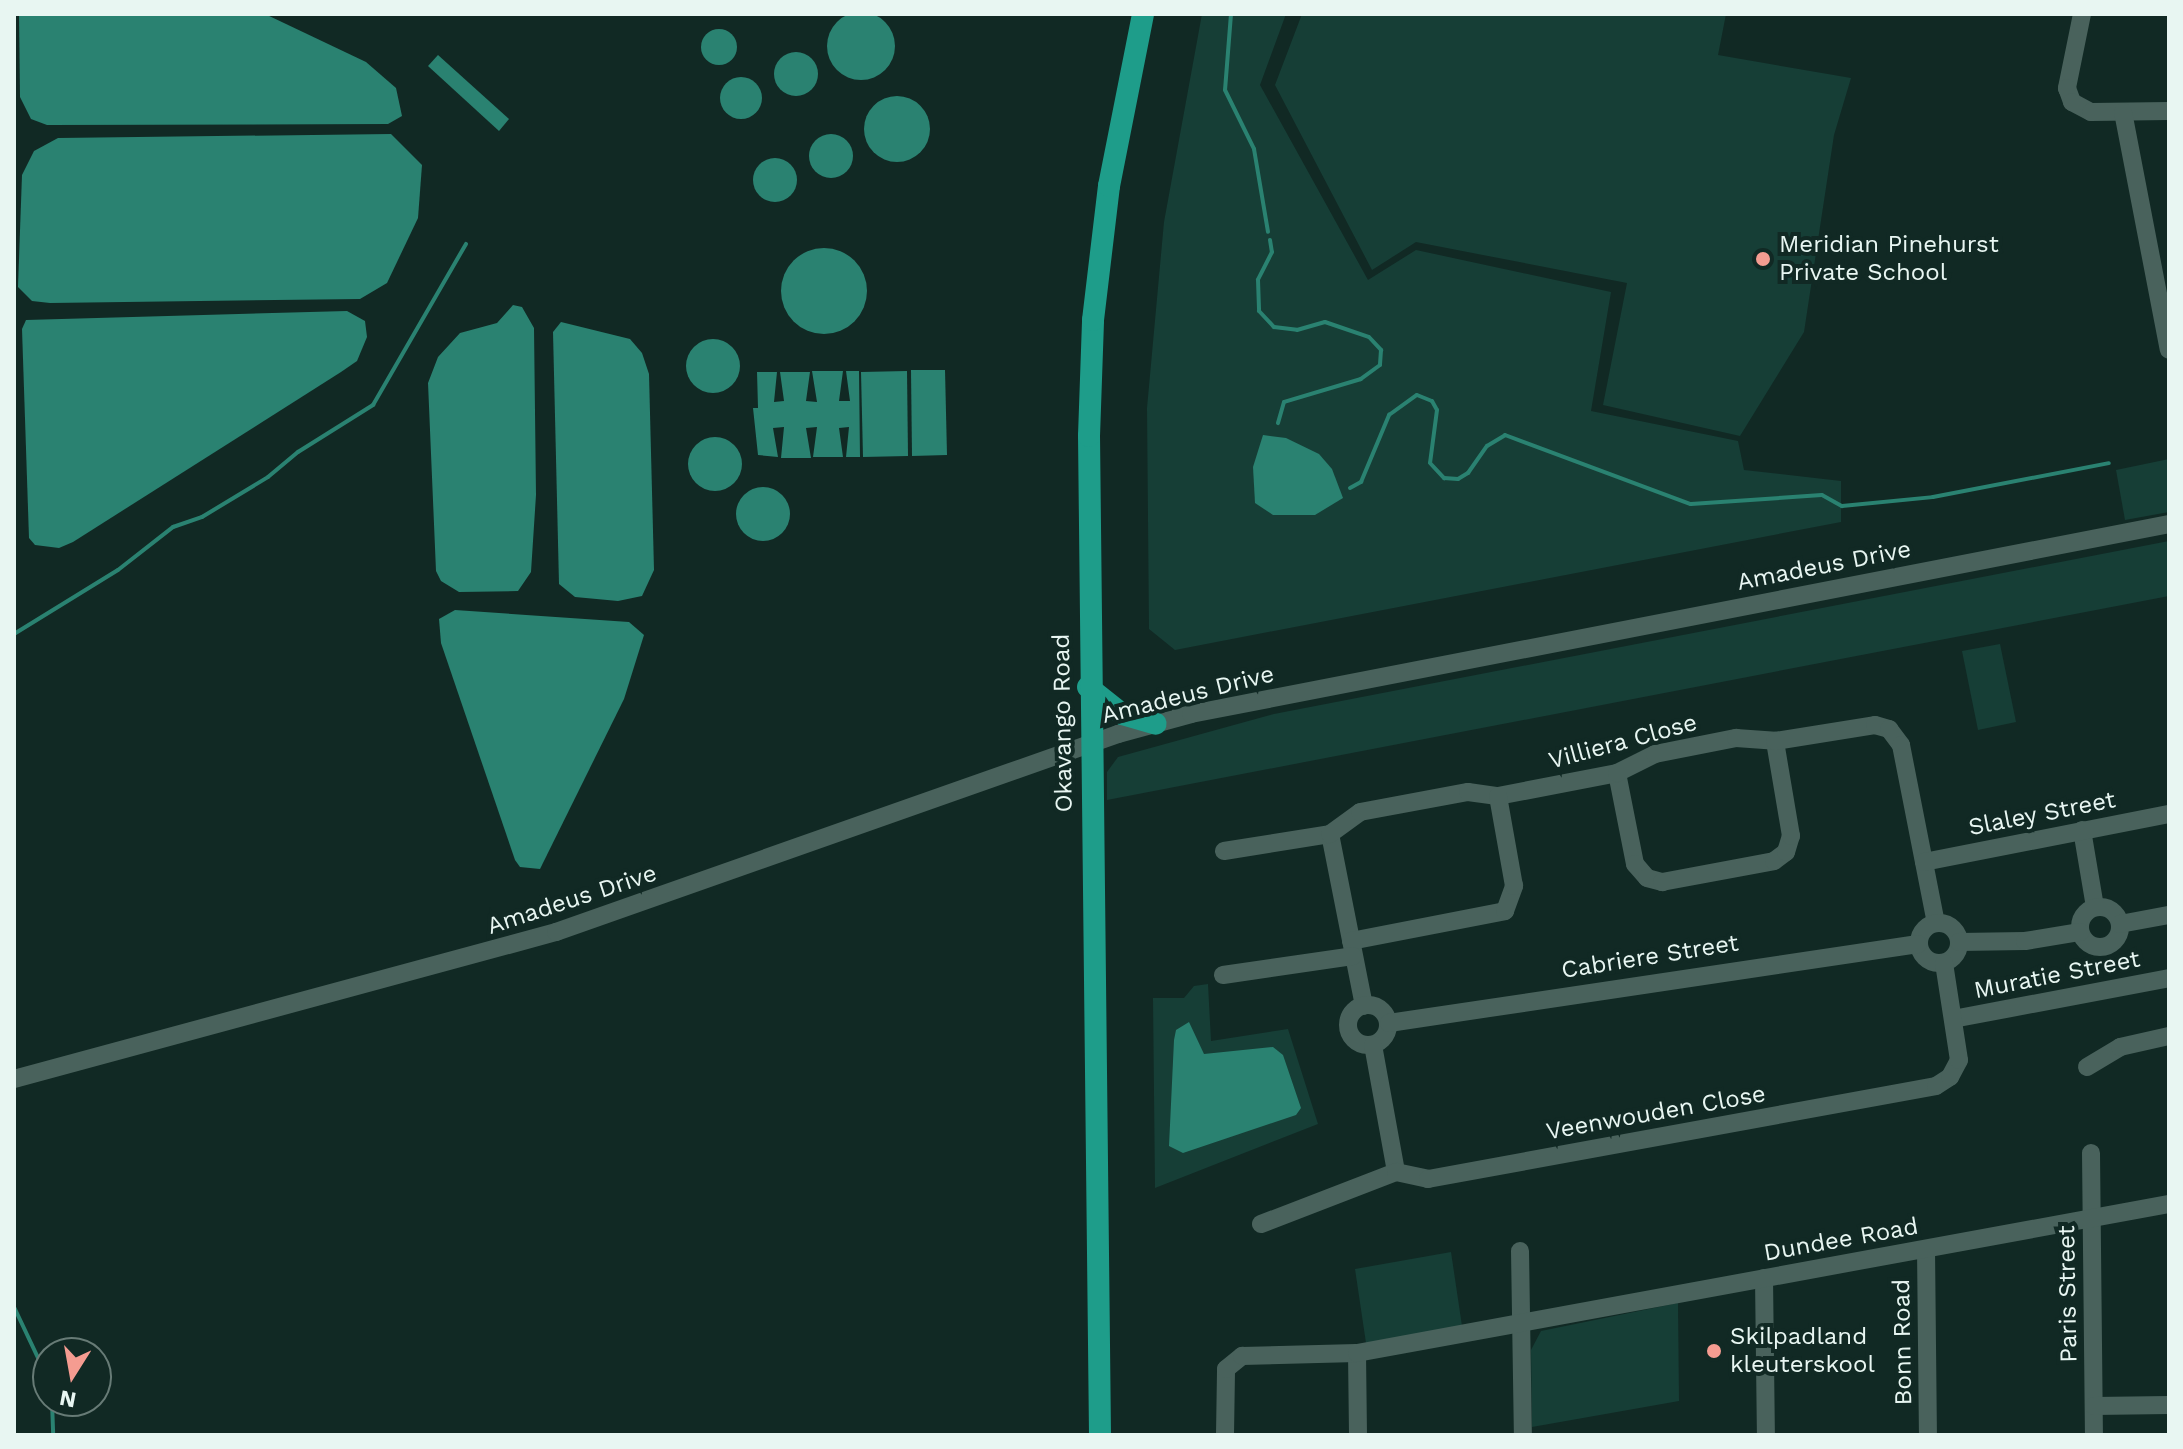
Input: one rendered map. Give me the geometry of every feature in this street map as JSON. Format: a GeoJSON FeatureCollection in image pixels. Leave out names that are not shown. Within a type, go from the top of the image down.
{"type":"FeatureCollection","features":[{"type":"Feature","properties":{"kind":"main road","name":"Okavango Road"},"geometry":{"type":"LineString","coordinates":[[1100,1435],[1088,687],[1093,320],[1109,186],[1143,14]]}},
{"type":"Feature","properties":{"kind":"main road"},"geometry":{"type":"LineString","coordinates":[[1088,687],[1122,714],[1156,724]]}},
{"type":"Feature","properties":{"kind":"street"},"geometry":{"type":"LineString","coordinates":[[2082,14],[2069,98],[2085,111],[2169,111]]}},
{"type":"Feature","properties":{"kind":"street"},"geometry":{"type":"LineString","coordinates":[[2123,112],[2169,350]]}},
{"type":"Feature","properties":{"kind":"street","name":"Amadeus Drive"},"geometry":{"type":"LineString","coordinates":[[14,1079],[556,932],[1089,744],[1156,724],[2169,524]]}},
{"type":"Feature","properties":{"kind":"street","name":"Villiera Close"},"geometry":{"type":"LineString","coordinates":[[1224,851],[1330,834],[1360,812],[1468,792],[1498,796],[1617,773],[1669,751],[1736,738],[1775,741],[1864,725],[1889,729],[1901,745],[1936,923]]}},
{"type":"Feature","properties":{"kind":"street"},"geometry":{"type":"LineString","coordinates":[[1617,773],[1635,864],[1647,878],[1662,882],[1774,861],[1786,852],[1791,836],[1775,741]]}},
{"type":"Feature","properties":{"kind":"street"},"geometry":{"type":"LineString","coordinates":[[1223,975],[1505,911],[1514,886],[1498,796]]}},
{"type":"Feature","properties":{"kind":"street","name":"Slaley Street"},"geometry":{"type":"LineString","coordinates":[[1924,862],[2169,814]]}},
{"type":"Feature","properties":{"kind":"street"},"geometry":{"type":"LineString","coordinates":[[2082,830],[2095,907]]}},
{"type":"Feature","properties":{"kind":"street"},"geometry":{"type":"LineString","coordinates":[[1330,834],[1364,1006]]}},
{"type":"Feature","properties":{"kind":"street"},"geometry":{"type":"LineString","coordinates":[[2095,907],[2112,910],[2120,924],[2116,939],[2105,946],[2092,945],[2080,932],[2083,916],[2095,907]]}},
{"type":"Feature","properties":{"kind":"street"},"geometry":{"type":"LineString","coordinates":[[2120,924],[2169,915]]}},
{"type":"Feature","properties":{"kind":"street"},"geometry":{"type":"LineString","coordinates":[[1936,923],[1949,926],[1959,942],[1955,955],[1944,963],[1926,959],[1918,944],[1921,932],[1936,923]]}},
{"type":"Feature","properties":{"kind":"street"},"geometry":{"type":"LineString","coordinates":[[1959,942],[2025,941],[2080,932]]}},
{"type":"Feature","properties":{"kind":"street","name":"Cabriere Street"},"geometry":{"type":"LineString","coordinates":[[1389,1023],[1918,944]]}},
{"type":"Feature","properties":{"kind":"street","name":"Veenwouden Close"},"geometry":{"type":"LineString","coordinates":[[1261,1224],[1396,1172],[1428,1179],[1936,1086],[1950,1077],[1959,1060],[1944,963]]}},
{"type":"Feature","properties":{"kind":"street","name":"Muratie Street"},"geometry":{"type":"LineString","coordinates":[[1953,1019],[2169,978]]}},
{"type":"Feature","properties":{"kind":"street"},"geometry":{"type":"LineString","coordinates":[[1364,1006],[1380,1009],[1389,1023],[1384,1038],[1373,1045],[1360,1044],[1349,1031],[1351,1015],[1364,1006]]}},
{"type":"Feature","properties":{"kind":"street"},"geometry":{"type":"LineString","coordinates":[[2087,1067],[2120,1047],[2169,1036]]}},
{"type":"Feature","properties":{"kind":"street"},"geometry":{"type":"LineString","coordinates":[[1373,1045],[1396,1172]]}},
{"type":"Feature","properties":{"kind":"street","name":"Paris Street"},"geometry":{"type":"LineString","coordinates":[[2091,1153],[2094,1435]]}},
{"type":"Feature","properties":{"kind":"street","name":"Dundee Road"},"geometry":{"type":"LineString","coordinates":[[1225,1435],[1225,1376],[1236,1358],[1357,1353],[2169,1204]]}},
{"type":"Feature","properties":{"kind":"street","name":"Bonn Road"},"geometry":{"type":"LineString","coordinates":[[1926,1249],[1928,1435]]}},
{"type":"Feature","properties":{"kind":"street"},"geometry":{"type":"LineString","coordinates":[[1520,1251],[1523,1435]]}},
{"type":"Feature","properties":{"kind":"street"},"geometry":{"type":"LineString","coordinates":[[1764,1278],[1766,1435]]}},
{"type":"Feature","properties":{"kind":"street"},"geometry":{"type":"LineString","coordinates":[[1357,1353],[1358,1435]]}},
{"type":"Feature","properties":{"kind":"street"},"geometry":{"type":"LineString","coordinates":[[2094,1406],[2169,1405]]}},
{"type":"Feature","properties":{"kind":"shaded area"},"geometry":{"type":"Polygon","coordinates":[[[861,12],[885,22],[895,46],[885,70],[861,80],[837,70],[827,46],[837,22],[861,12]]]}},
{"type":"Feature","properties":{"kind":"shaded area"},"geometry":{"type":"Polygon","coordinates":[[[19,14],[265,14],[366,62],[396,88],[402,116],[388,124],[47,125],[31,119],[20,97],[19,14]]]}},
{"type":"Feature","properties":{"kind":"shaded area"},"geometry":{"type":"Polygon","coordinates":[[[1202,14],[1286,14],[1260,85],[1368,280],[1416,250],[1611,292],[1591,411],[1738,441],[1744,470],[1841,481],[1841,522],[1175,650],[1149,629],[1147,408],[1164,222],[1202,14]]]}},
{"type":"Feature","properties":{"kind":"shaded area"},"geometry":{"type":"Polygon","coordinates":[[[1302,14],[1726,14],[1718,55],[1851,78],[1834,135],[1804,332],[1740,436],[1603,405],[1627,283],[1416,242],[1372,270],[1275,85],[1302,14]]]}},
{"type":"Feature","properties":{"kind":"shaded area"},"geometry":{"type":"Polygon","coordinates":[[[719,29],[732,34],[737,47],[732,60],[719,65],[706,60],[701,47],[706,34],[719,29]]]}},
{"type":"Feature","properties":{"kind":"shaded area"},"geometry":{"type":"Polygon","coordinates":[[[796,52],[812,58],[818,74],[812,90],[796,96],[780,90],[774,74],[780,58],[796,52]]]}},
{"type":"Feature","properties":{"kind":"shaded area"},"geometry":{"type":"Polygon","coordinates":[[[438,55],[509,119],[499,131],[428,66],[438,55]]]}},
{"type":"Feature","properties":{"kind":"shaded area"},"geometry":{"type":"Polygon","coordinates":[[[741,77],[756,83],[762,98],[756,113],[741,119],[726,113],[720,98],[726,83],[741,77]]]}},
{"type":"Feature","properties":{"kind":"shaded area"},"geometry":{"type":"Polygon","coordinates":[[[897,96],[910,99],[920,106],[927,116],[930,129],[927,142],[920,152],[910,159],[897,162],[884,159],[874,152],[867,142],[864,129],[867,116],[874,106],[884,99],[897,96]]]}},
{"type":"Feature","properties":{"kind":"shaded area"},"geometry":{"type":"Polygon","coordinates":[[[391,134],[422,165],[418,218],[387,283],[360,299],[50,303],[32,301],[18,287],[22,175],[34,151],[58,138],[391,134]]]}},
{"type":"Feature","properties":{"kind":"shaded area"},"geometry":{"type":"Polygon","coordinates":[[[831,134],[846,141],[853,156],[846,171],[831,178],[816,171],[809,156],[816,141],[831,134]]]}},
{"type":"Feature","properties":{"kind":"shaded area"},"geometry":{"type":"Polygon","coordinates":[[[775,158],[791,164],[797,180],[791,196],[775,202],[759,196],[753,180],[759,164],[775,158]]]}},
{"type":"Feature","properties":{"kind":"shaded area"},"geometry":{"type":"Polygon","coordinates":[[[824,248],[848,255],[860,267],[867,291],[860,315],[848,327],[824,334],[800,327],[788,315],[781,291],[788,267],[800,255],[824,248]]]}},
{"type":"Feature","properties":{"kind":"shaded area"},"geometry":{"type":"Polygon","coordinates":[[[513,305],[522,307],[534,328],[536,495],[531,572],[518,591],[459,592],[441,581],[436,571],[428,383],[438,357],[460,333],[497,323],[513,305]]]}},
{"type":"Feature","properties":{"kind":"shaded area"},"geometry":{"type":"Polygon","coordinates":[[[347,311],[365,321],[367,337],[357,361],[73,542],[59,548],[35,545],[29,538],[22,329],[26,320],[347,311]]]}},
{"type":"Feature","properties":{"kind":"shaded area"},"geometry":{"type":"Polygon","coordinates":[[[561,322],[630,339],[642,353],[649,374],[654,570],[642,596],[618,601],[575,597],[559,584],[553,332],[561,322]]]}},
{"type":"Feature","properties":{"kind":"shaded area"},"geometry":{"type":"Polygon","coordinates":[[[713,339],[732,347],[740,366],[732,385],[713,393],[694,385],[686,366],[694,347],[713,339]]]}},
{"type":"Feature","properties":{"kind":"shaded area"},"geometry":{"type":"Polygon","coordinates":[[[911,370],[945,370],[947,455],[912,456],[911,370]]]}},
{"type":"Feature","properties":{"kind":"shaded area"},"geometry":{"type":"Polygon","coordinates":[[[812,371],[843,371],[839,401],[850,401],[846,371],[859,371],[860,457],[846,457],[849,427],[839,428],[843,457],[813,457],[817,427],[806,428],[811,458],[781,458],[784,427],[773,428],[778,457],[758,455],[753,408],[758,408],[757,372],[777,372],[774,402],[784,401],[780,372],[810,372],[806,401],[817,402],[812,371]]]}},
{"type":"Feature","properties":{"kind":"shaded area"},"geometry":{"type":"Polygon","coordinates":[[[907,371],[908,456],[863,457],[861,372],[907,371]]]}},
{"type":"Feature","properties":{"kind":"shaded area"},"geometry":{"type":"Polygon","coordinates":[[[1263,435],[1286,438],[1319,454],[1332,469],[1343,498],[1315,515],[1273,515],[1255,503],[1253,467],[1263,435]]]}},
{"type":"Feature","properties":{"kind":"shaded area"},"geometry":{"type":"Polygon","coordinates":[[[715,437],[734,445],[742,464],[734,483],[715,491],[696,483],[688,464],[696,445],[715,437]]]}},
{"type":"Feature","properties":{"kind":"shaded area"},"geometry":{"type":"Polygon","coordinates":[[[2169,459],[2169,512],[2125,520],[2116,470],[2169,459]]]}},
{"type":"Feature","properties":{"kind":"shaded area"},"geometry":{"type":"Polygon","coordinates":[[[763,487],[782,495],[790,514],[782,533],[763,541],[744,533],[736,514],[744,495],[763,487]]]}},
{"type":"Feature","properties":{"kind":"shaded area"},"geometry":{"type":"Polygon","coordinates":[[[2169,541],[2169,596],[1107,800],[1107,772],[1118,757],[1274,714],[2169,541]]]}},
{"type":"Feature","properties":{"kind":"shaded area"},"geometry":{"type":"Polygon","coordinates":[[[455,610],[629,622],[644,635],[624,699],[540,869],[520,867],[515,860],[441,643],[439,619],[455,610]]]}},
{"type":"Feature","properties":{"kind":"shaded area"},"geometry":{"type":"Polygon","coordinates":[[[2000,644],[2016,722],[1978,730],[1962,651],[2000,644]]]}},
{"type":"Feature","properties":{"kind":"shaded area"},"geometry":{"type":"Polygon","coordinates":[[[1208,984],[1211,1041],[1288,1029],[1318,1124],[1155,1188],[1153,998],[1184,998],[1194,986],[1208,984]]]}},
{"type":"Feature","properties":{"kind":"shaded area"},"geometry":{"type":"Polygon","coordinates":[[[1189,1022],[1204,1054],[1273,1047],[1283,1055],[1301,1108],[1296,1115],[1183,1153],[1169,1146],[1174,1040],[1176,1030],[1189,1022]]]}},
{"type":"Feature","properties":{"kind":"shaded area"},"geometry":{"type":"Polygon","coordinates":[[[1451,1252],[1462,1326],[1366,1343],[1355,1269],[1451,1252]]]}},
{"type":"Feature","properties":{"kind":"shaded area"},"geometry":{"type":"Polygon","coordinates":[[[1678,1303],[1679,1401],[1532,1427],[1531,1350],[1541,1331],[1678,1303]]]}},
{"type":"Feature","properties":{"kind":"waterway"},"geometry":{"type":"LineString","coordinates":[[1231,14],[1225,90],[1254,149],[1268,232]]}},
{"type":"Feature","properties":{"kind":"waterway"},"geometry":{"type":"LineString","coordinates":[[1270,240],[1272,252],[1258,280],[1259,311],[1274,327],[1297,330],[1325,322],[1369,337],[1381,350],[1380,365],[1361,379],[1284,402],[1278,423]]}},
{"type":"Feature","properties":{"kind":"waterway"},"geometry":{"type":"LineString","coordinates":[[14,634],[118,570],[173,527],[202,517],[268,477],[298,452],[373,405],[466,244]]}},
{"type":"Feature","properties":{"kind":"waterway"},"geometry":{"type":"LineString","coordinates":[[1350,488],[1361,482],[1389,415],[1417,395],[1432,401],[1437,410],[1430,463],[1444,478],[1458,479],[1468,473],[1487,446],[1505,435],[1691,504],[1822,495],[1842,506],[1933,497],[2109,463]]}},
{"type":"Feature","properties":{"kind":"waterway"},"geometry":{"type":"LineString","coordinates":[[14,1307],[32,1345]]}},
{"type":"Feature","properties":{"kind":"waterway"},"geometry":{"type":"LineString","coordinates":[[52,1417],[53,1435]]}},
{"type":"Feature","properties":{"kind":"place","name":"Meridian Pinehurst Private School"},"geometry":{"type":"Point","coordinates":[1763,259]}},
{"type":"Feature","properties":{"kind":"place","name":"Skilpadland kleuterskool"},"geometry":{"type":"Point","coordinates":[1714,1351]}}]}
